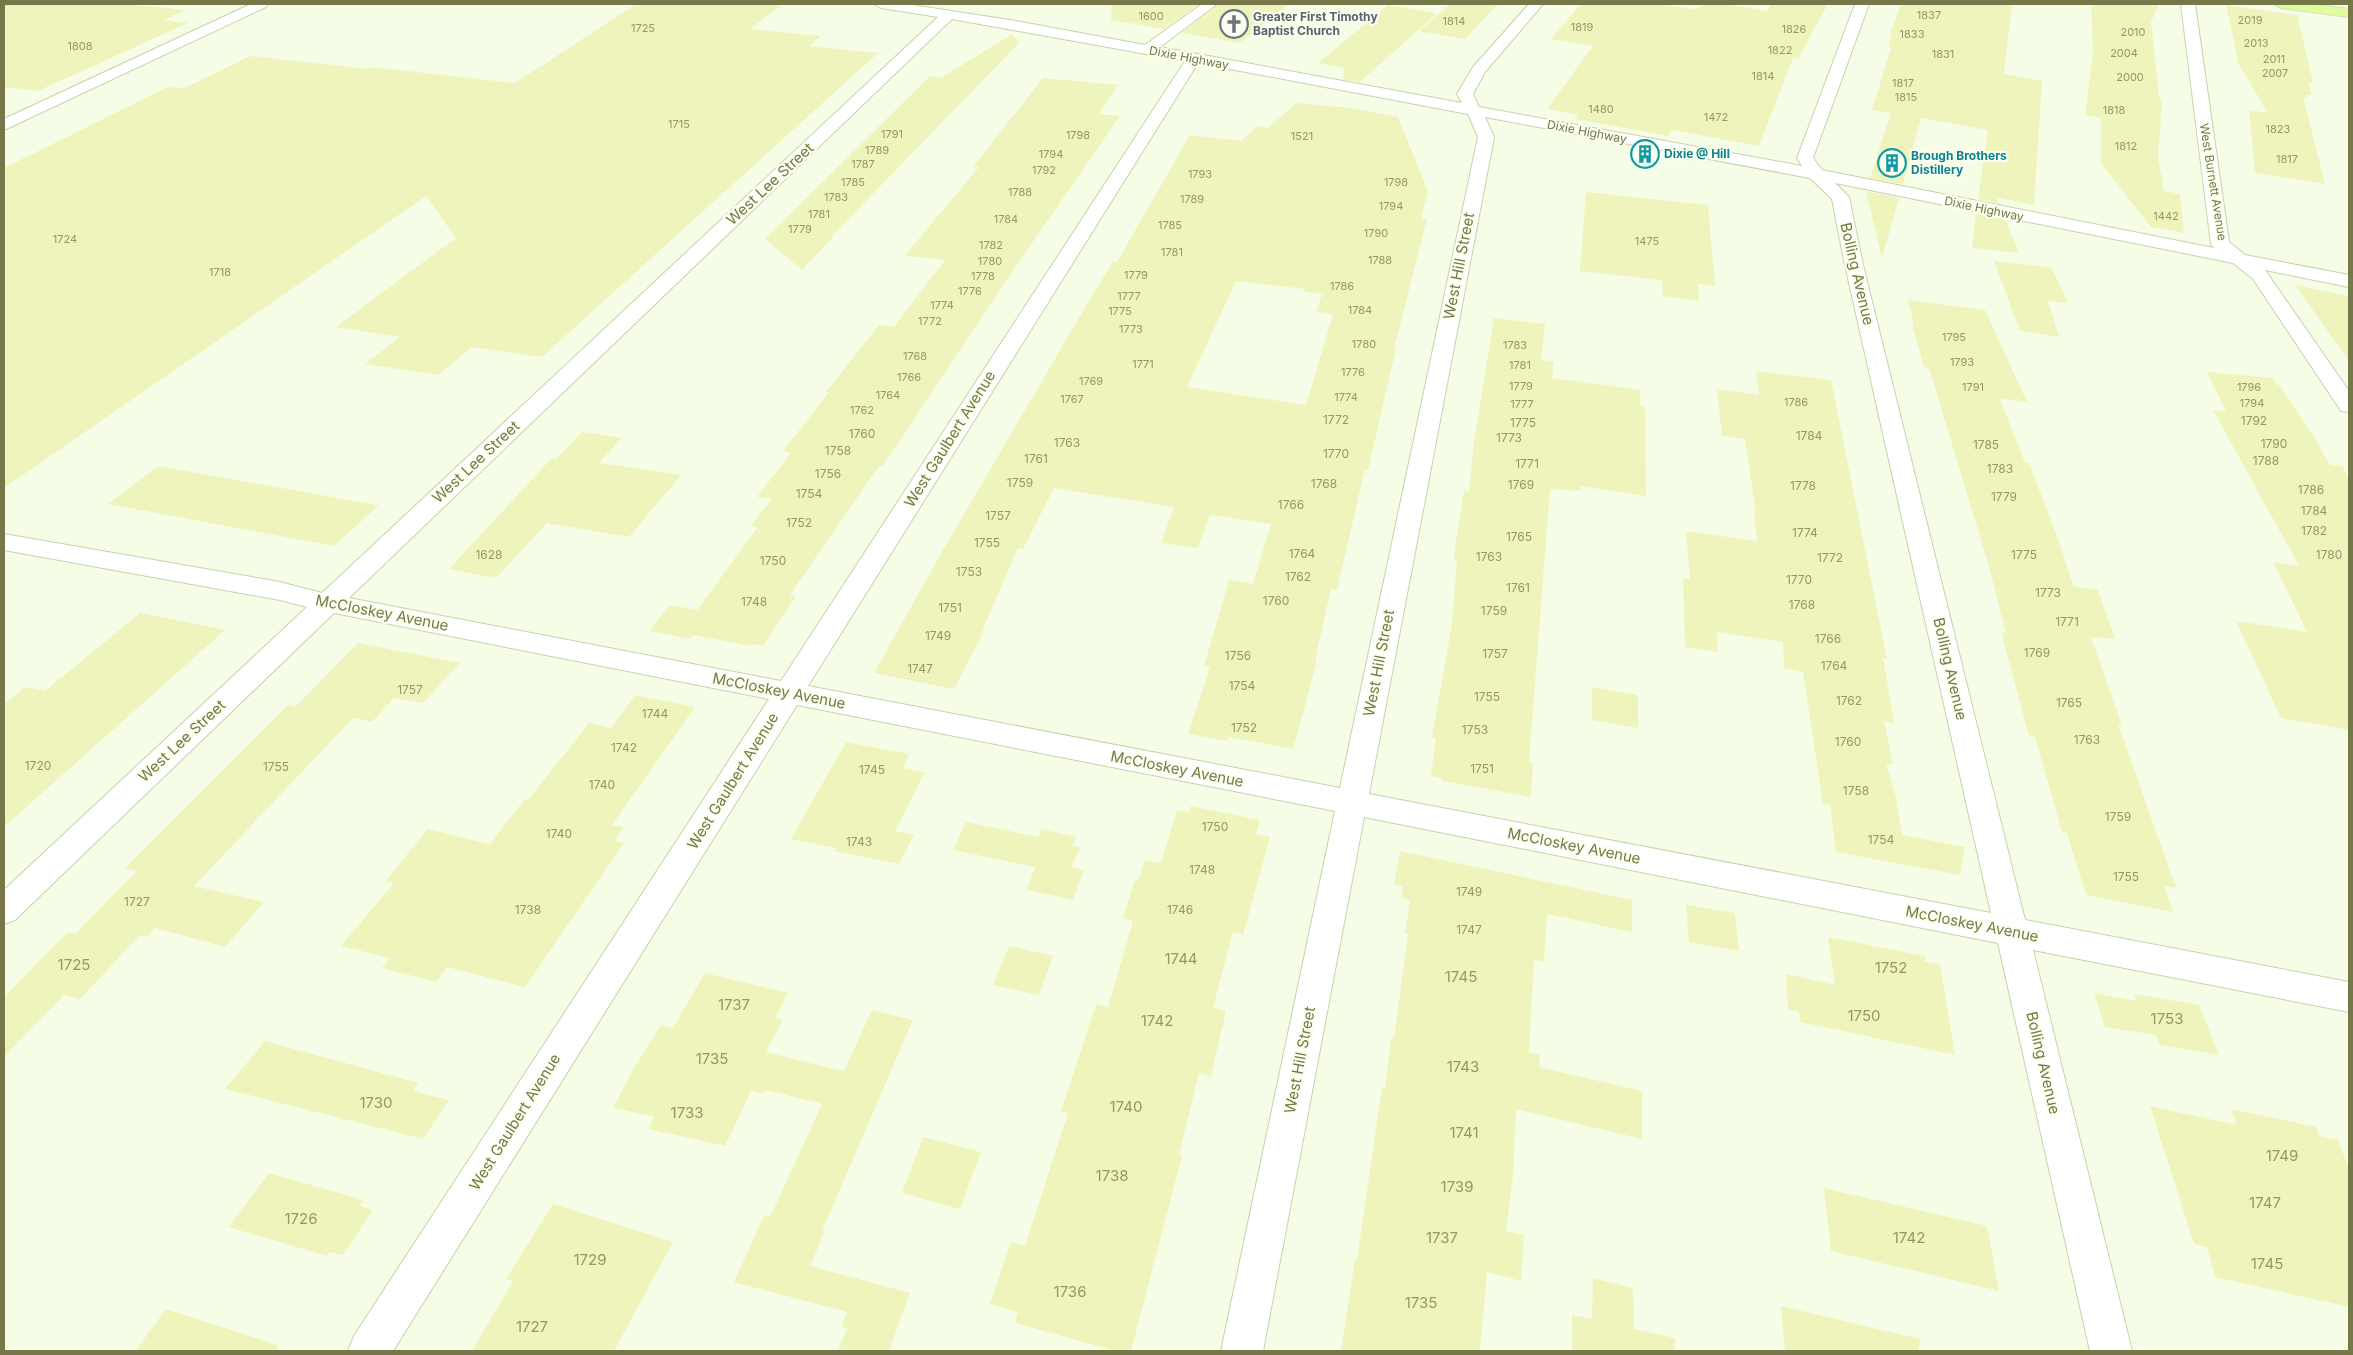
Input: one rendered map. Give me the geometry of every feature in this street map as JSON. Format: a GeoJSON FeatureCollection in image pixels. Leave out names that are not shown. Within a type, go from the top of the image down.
{"type":"FeatureCollection","features":[{"type":"Feature","properties":{"kind":"main road"},"geometry":{"type":"LineString","coordinates":[[2281,4],[2349,13]]}},
{"type":"Feature","properties":{"kind":"street"},"geometry":{"type":"LineString","coordinates":[[4,125],[261,4]]}},
{"type":"Feature","properties":{"kind":"street","name":"Dixie Highway"},"geometry":{"type":"LineString","coordinates":[[883,4],[1016,25],[1816,174],[2349,281]]}},
{"type":"Feature","properties":{"kind":"street"},"geometry":{"type":"LineString","coordinates":[[1147,50],[1210,4]]}},
{"type":"Feature","properties":{"kind":"street","name":"West Hill Street"},"geometry":{"type":"LineString","coordinates":[[1242,1351],[1486,137],[1486,130],[1471,110],[1464,94],[1471,81],[1536,4]]}},
{"type":"Feature","properties":{"kind":"street","name":"Bolling Avenue"},"geometry":{"type":"LineString","coordinates":[[1862,4],[1805,158],[1816,174],[1840,197],[1854,265],[2111,1351]]}},
{"type":"Feature","properties":{"kind":"street","name":"West Burnett Avenue"},"geometry":{"type":"LineString","coordinates":[[2188,4],[2220,244],[2260,275],[2349,406]]}},
{"type":"Feature","properties":{"kind":"street","name":"West Lee Street"},"geometry":{"type":"LineString","coordinates":[[4,910],[948,15]]}},
{"type":"Feature","properties":{"kind":"street","name":"West Gaulbert Avenue"},"geometry":{"type":"LineString","coordinates":[[369,1351],[1193,59]]}},
{"type":"Feature","properties":{"kind":"street","name":"McCloskey Avenue"},"geometry":{"type":"LineString","coordinates":[[4,542],[280,591],[327,603],[2349,997]]}},
{"type":"Feature","properties":{"kind":"building"},"geometry":{"type":"Polygon","coordinates":[[[4,4],[125,4],[186,10],[164,20],[188,23],[38,91],[4,87],[4,4]]]}},
{"type":"Feature","properties":{"kind":"building"},"geometry":{"type":"Polygon","coordinates":[[[636,4],[783,4],[750,29],[821,36],[809,46],[878,53],[542,357],[472,347],[438,375],[365,364],[400,337],[336,327],[456,238],[426,196],[4,488],[4,168],[168,87],[185,88],[250,56],[515,83],[636,4]]]}},
{"type":"Feature","properties":{"kind":"building"},"geometry":{"type":"Polygon","coordinates":[[[1112,4],[1199,4],[1164,29],[1111,20],[1112,4]]]}},
{"type":"Feature","properties":{"kind":"building"},"geometry":{"type":"Polygon","coordinates":[[[1219,4],[1289,4],[1240,43],[1182,33],[1219,4]]]}},
{"type":"Feature","properties":{"kind":"building"},"geometry":{"type":"Polygon","coordinates":[[[1450,4],[1498,4],[1465,39],[1419,31],[1450,4]]]}},
{"type":"Feature","properties":{"kind":"building"},"geometry":{"type":"Polygon","coordinates":[[[1581,4],[1660,4],[1695,9],[1708,4],[1725,4],[1767,11],[1771,4],[1828,4],[1798,59],[1793,58],[1759,146],[1672,130],[1668,136],[1575,119],[1578,115],[1547,109],[1593,46],[1551,39],[1581,4]]]}},
{"type":"Feature","properties":{"kind":"building"},"geometry":{"type":"Polygon","coordinates":[[[1901,4],[2012,4],[2004,74],[2042,81],[2034,205],[1997,198],[1999,203],[1978,199],[1988,130],[1921,118],[1903,184],[1870,178],[1891,113],[1872,110],[1891,48],[1888,47],[1892,34],[1890,34],[1901,4]]]}},
{"type":"Feature","properties":{"kind":"building"},"geometry":{"type":"Polygon","coordinates":[[[2091,4],[2159,4],[2151,22],[2159,96],[2162,103],[2158,157],[2164,191],[2180,194],[2184,233],[2151,227],[2101,163],[2101,118],[2085,115],[2093,54],[2091,4]]]}},
{"type":"Feature","properties":{"kind":"building"},"geometry":{"type":"Polygon","coordinates":[[[1388,5],[1437,13],[1360,82],[1343,79],[1344,68],[1318,63],[1388,5]]]}},
{"type":"Feature","properties":{"kind":"building"},"geometry":{"type":"Polygon","coordinates":[[[2226,5],[2297,15],[2313,82],[2308,82],[2312,95],[2306,95],[2307,98],[2303,97],[2325,184],[2255,173],[2249,110],[2268,113],[2239,65],[2226,5]]]}},
{"type":"Feature","properties":{"kind":"building"},"geometry":{"type":"Polygon","coordinates":[[[1012,34],[1019,43],[832,236],[834,236],[802,270],[765,239],[930,76],[941,78],[1012,34]]]}},
{"type":"Feature","properties":{"kind":"building"},"geometry":{"type":"Polygon","coordinates":[[[1043,78],[1118,85],[1099,114],[1120,116],[1012,272],[895,448],[882,466],[879,466],[790,595],[796,596],[763,646],[752,644],[750,646],[693,635],[690,639],[649,631],[670,605],[697,610],[758,527],[751,526],[772,499],[757,497],[791,453],[783,451],[829,392],[826,392],[879,325],[894,327],[945,260],[906,256],[906,254],[979,167],[973,167],[1043,78]]]}},
{"type":"Feature","properties":{"kind":"building"},"geometry":{"type":"Polygon","coordinates":[[[1296,103],[1352,108],[1398,117],[1428,191],[1421,219],[1427,219],[1394,349],[1396,349],[1368,470],[1365,469],[1337,590],[1331,589],[1315,660],[1317,661],[1293,749],[1228,737],[1227,741],[1188,734],[1210,667],[1204,666],[1229,580],[1253,584],[1271,524],[1210,515],[1198,548],[1161,543],[1174,507],[1054,488],[1023,549],[1018,548],[982,631],[984,631],[954,689],[874,673],[940,555],[1090,299],[1113,262],[1117,262],[1190,135],[1241,141],[1258,126],[1268,128],[1296,103]],[[1236,281],[1187,387],[1306,405],[1333,314],[1316,312],[1322,294],[1304,292],[1305,289],[1236,281]]]}},
{"type":"Feature","properties":{"kind":"building"},"geometry":{"type":"Polygon","coordinates":[[[1866,191],[1899,198],[1882,258],[1866,191]]]}},
{"type":"Feature","properties":{"kind":"building"},"geometry":{"type":"Polygon","coordinates":[[[1586,192],[1708,205],[1715,286],[1698,284],[1699,301],[1663,296],[1662,280],[1580,271],[1586,192]]]}},
{"type":"Feature","properties":{"kind":"building"},"geometry":{"type":"Polygon","coordinates":[[[1976,213],[2005,219],[2019,253],[1972,248],[1976,213]]]}},
{"type":"Feature","properties":{"kind":"building"},"geometry":{"type":"Polygon","coordinates":[[[1994,261],[2052,268],[2068,303],[2048,301],[2059,337],[2020,331],[1994,261]]]}},
{"type":"Feature","properties":{"kind":"building"},"geometry":{"type":"Polygon","coordinates":[[[2295,285],[2349,296],[2349,361],[2295,285]]]}},
{"type":"Feature","properties":{"kind":"building"},"geometry":{"type":"Polygon","coordinates":[[[1908,300],[1985,310],[2027,402],[2000,399],[2025,463],[2029,463],[2061,547],[2073,586],[2098,590],[2115,639],[2091,637],[2122,725],[2118,724],[2176,888],[2164,886],[2173,912],[2086,895],[2067,833],[2062,832],[2035,737],[2029,736],[2001,632],[2006,633],[1988,563],[1929,368],[1924,367],[1912,324],[1914,324],[1908,300]]]}},
{"type":"Feature","properties":{"kind":"building"},"geometry":{"type":"Polygon","coordinates":[[[1494,318],[1545,324],[1541,360],[1554,362],[1552,378],[1640,390],[1640,406],[1645,406],[1646,496],[1580,486],[1580,491],[1550,489],[1529,762],[1533,763],[1531,797],[1442,781],[1442,778],[1431,776],[1436,738],[1432,737],[1452,624],[1457,560],[1454,560],[1456,540],[1464,491],[1469,492],[1474,442],[1494,318]]]}},
{"type":"Feature","properties":{"kind":"building"},"geometry":{"type":"Polygon","coordinates":[[[1756,371],[1831,380],[1887,659],[1883,658],[1894,723],[1884,721],[1893,764],[1886,763],[1896,797],[1902,835],[1965,847],[1960,875],[1836,852],[1830,805],[1823,804],[1803,672],[1784,668],[1783,642],[1717,632],[1718,652],[1685,647],[1683,578],[1690,579],[1686,531],[1757,541],[1754,512],[1756,513],[1745,439],[1722,436],[1717,389],[1759,395],[1756,371]]]}},
{"type":"Feature","properties":{"kind":"building"},"geometry":{"type":"Polygon","coordinates":[[[2207,372],[2273,378],[2314,437],[2330,465],[2342,466],[2349,478],[2349,730],[2281,718],[2236,621],[2307,632],[2273,562],[2299,566],[2213,410],[2226,411],[2207,372]]]}},
{"type":"Feature","properties":{"kind":"building"},"geometry":{"type":"Polygon","coordinates":[[[582,432],[622,438],[599,463],[681,475],[629,537],[547,523],[496,578],[449,569],[551,459],[556,459],[582,432]]]}},
{"type":"Feature","properties":{"kind":"building"},"geometry":{"type":"Polygon","coordinates":[[[158,466],[379,505],[334,546],[108,504],[158,466]]]}},
{"type":"Feature","properties":{"kind":"building"},"geometry":{"type":"Polygon","coordinates":[[[140,613],[225,630],[4,827],[4,704],[25,687],[45,691],[140,613]]]}},
{"type":"Feature","properties":{"kind":"building"},"geometry":{"type":"Polygon","coordinates":[[[358,643],[460,663],[423,703],[394,698],[372,722],[353,718],[194,886],[264,902],[225,947],[155,928],[147,937],[140,935],[80,999],[64,995],[4,1057],[4,997],[68,932],[75,934],[137,871],[125,868],[288,705],[295,707],[358,643]]]}},
{"type":"Feature","properties":{"kind":"building"},"geometry":{"type":"Polygon","coordinates":[[[1592,687],[1638,695],[1638,728],[1592,720],[1592,687]]]}},
{"type":"Feature","properties":{"kind":"building"},"geometry":{"type":"Polygon","coordinates":[[[635,695],[695,707],[612,825],[624,827],[614,841],[624,843],[525,987],[447,967],[436,982],[382,968],[390,958],[341,946],[394,883],[386,881],[427,829],[490,844],[525,799],[528,800],[589,723],[611,728],[635,695]]]}},
{"type":"Feature","properties":{"kind":"building"},"geometry":{"type":"Polygon","coordinates":[[[846,742],[909,754],[903,768],[925,772],[895,831],[914,835],[899,864],[834,851],[836,848],[791,839],[846,742]]]}},
{"type":"Feature","properties":{"kind":"building"},"geometry":{"type":"Polygon","coordinates":[[[1191,806],[1260,820],[1256,834],[1270,837],[1243,935],[1233,932],[1213,1008],[1226,1011],[1211,1076],[1199,1073],[1179,1155],[1182,1156],[1131,1351],[1115,1351],[1015,1323],[1018,1312],[990,1304],[1011,1242],[1025,1246],[1068,1113],[1061,1112],[1096,1004],[1108,1007],[1133,921],[1123,918],[1135,880],[1138,881],[1145,860],[1161,863],[1177,810],[1189,812],[1191,806]]]}},
{"type":"Feature","properties":{"kind":"building"},"geometry":{"type":"Polygon","coordinates":[[[966,822],[1038,837],[1041,829],[1076,837],[1072,846],[1080,847],[1072,867],[1084,870],[1073,900],[1027,890],[1035,867],[953,850],[966,822]]]}},
{"type":"Feature","properties":{"kind":"building"},"geometry":{"type":"Polygon","coordinates":[[[1400,851],[1632,900],[1632,932],[1547,914],[1544,962],[1534,960],[1529,1052],[1540,1055],[1539,1067],[1642,1091],[1642,1139],[1516,1109],[1513,1175],[1506,1231],[1524,1235],[1521,1281],[1487,1272],[1480,1351],[1341,1351],[1355,1259],[1357,1259],[1382,1088],[1385,1089],[1391,1038],[1394,1038],[1408,934],[1405,934],[1410,900],[1401,898],[1403,886],[1394,884],[1400,851]]]}},
{"type":"Feature","properties":{"kind":"building"},"geometry":{"type":"Polygon","coordinates":[[[1686,905],[1735,913],[1739,951],[1689,942],[1686,905]]]}},
{"type":"Feature","properties":{"kind":"building"},"geometry":{"type":"Polygon","coordinates":[[[1828,937],[1925,956],[1925,962],[1940,964],[1955,1055],[1800,1022],[1799,1012],[1788,1009],[1786,974],[1835,985],[1828,937]]]}},
{"type":"Feature","properties":{"kind":"building"},"geometry":{"type":"Polygon","coordinates":[[[1009,946],[1053,956],[1039,995],[993,985],[1009,946]]]}},
{"type":"Feature","properties":{"kind":"building"},"geometry":{"type":"Polygon","coordinates":[[[705,973],[788,993],[775,1017],[783,1020],[766,1052],[838,1070],[844,1071],[872,1010],[913,1020],[822,1231],[825,1231],[810,1266],[910,1293],[889,1351],[838,1351],[847,1328],[841,1327],[847,1312],[734,1282],[764,1216],[770,1217],[822,1104],[766,1090],[763,1094],[751,1091],[725,1146],[648,1129],[654,1117],[613,1108],[632,1071],[661,1025],[673,1028],[705,973]]]}},
{"type":"Feature","properties":{"kind":"building"},"geometry":{"type":"Polygon","coordinates":[[[2094,993],[2136,1001],[2134,994],[2199,1005],[2219,1055],[2160,1045],[2156,1035],[2105,1027],[2094,993]]]}},
{"type":"Feature","properties":{"kind":"building"},"geometry":{"type":"Polygon","coordinates":[[[265,1041],[418,1083],[413,1091],[449,1100],[423,1139],[225,1089],[265,1041]]]}},
{"type":"Feature","properties":{"kind":"building"},"geometry":{"type":"Polygon","coordinates":[[[2150,1106],[2237,1125],[2231,1109],[2316,1127],[2319,1136],[2338,1140],[2349,1169],[2349,1307],[2215,1277],[2207,1247],[2194,1244],[2150,1106]]]}},
{"type":"Feature","properties":{"kind":"building"},"geometry":{"type":"Polygon","coordinates":[[[923,1137],[981,1152],[960,1209],[902,1193],[923,1137]]]}},
{"type":"Feature","properties":{"kind":"building"},"geometry":{"type":"Polygon","coordinates":[[[269,1173],[364,1200],[360,1206],[373,1210],[343,1255],[329,1252],[327,1256],[228,1227],[269,1173]]]}},
{"type":"Feature","properties":{"kind":"building"},"geometry":{"type":"Polygon","coordinates":[[[1824,1188],[1987,1226],[1999,1291],[1831,1251],[1824,1188]]]}},
{"type":"Feature","properties":{"kind":"building"},"geometry":{"type":"Polygon","coordinates":[[[553,1204],[673,1242],[614,1351],[472,1351],[513,1281],[506,1279],[553,1204]]]}},
{"type":"Feature","properties":{"kind":"building"},"geometry":{"type":"Polygon","coordinates":[[[1593,1278],[1633,1288],[1634,1329],[1675,1338],[1674,1351],[1572,1351],[1572,1315],[1592,1319],[1593,1278]]]}},
{"type":"Feature","properties":{"kind":"building"},"geometry":{"type":"Polygon","coordinates":[[[1781,1306],[1920,1339],[1918,1351],[1785,1351],[1781,1306]]]}},
{"type":"Feature","properties":{"kind":"building"},"geometry":{"type":"Polygon","coordinates":[[[166,1309],[278,1345],[277,1351],[135,1351],[166,1309]]]}},
{"type":"Feature","properties":{"kind":"place","name":"Greater First Timothy Baptist Church"},"geometry":{"type":"Point","coordinates":[1234,24]}},
{"type":"Feature","properties":{"kind":"place","name":"Dixie @ Hill"},"geometry":{"type":"Point","coordinates":[1645,154]}},
{"type":"Feature","properties":{"kind":"place","name":"Brough Brothers Distillery"},"geometry":{"type":"Point","coordinates":[1892,163]}}]}
